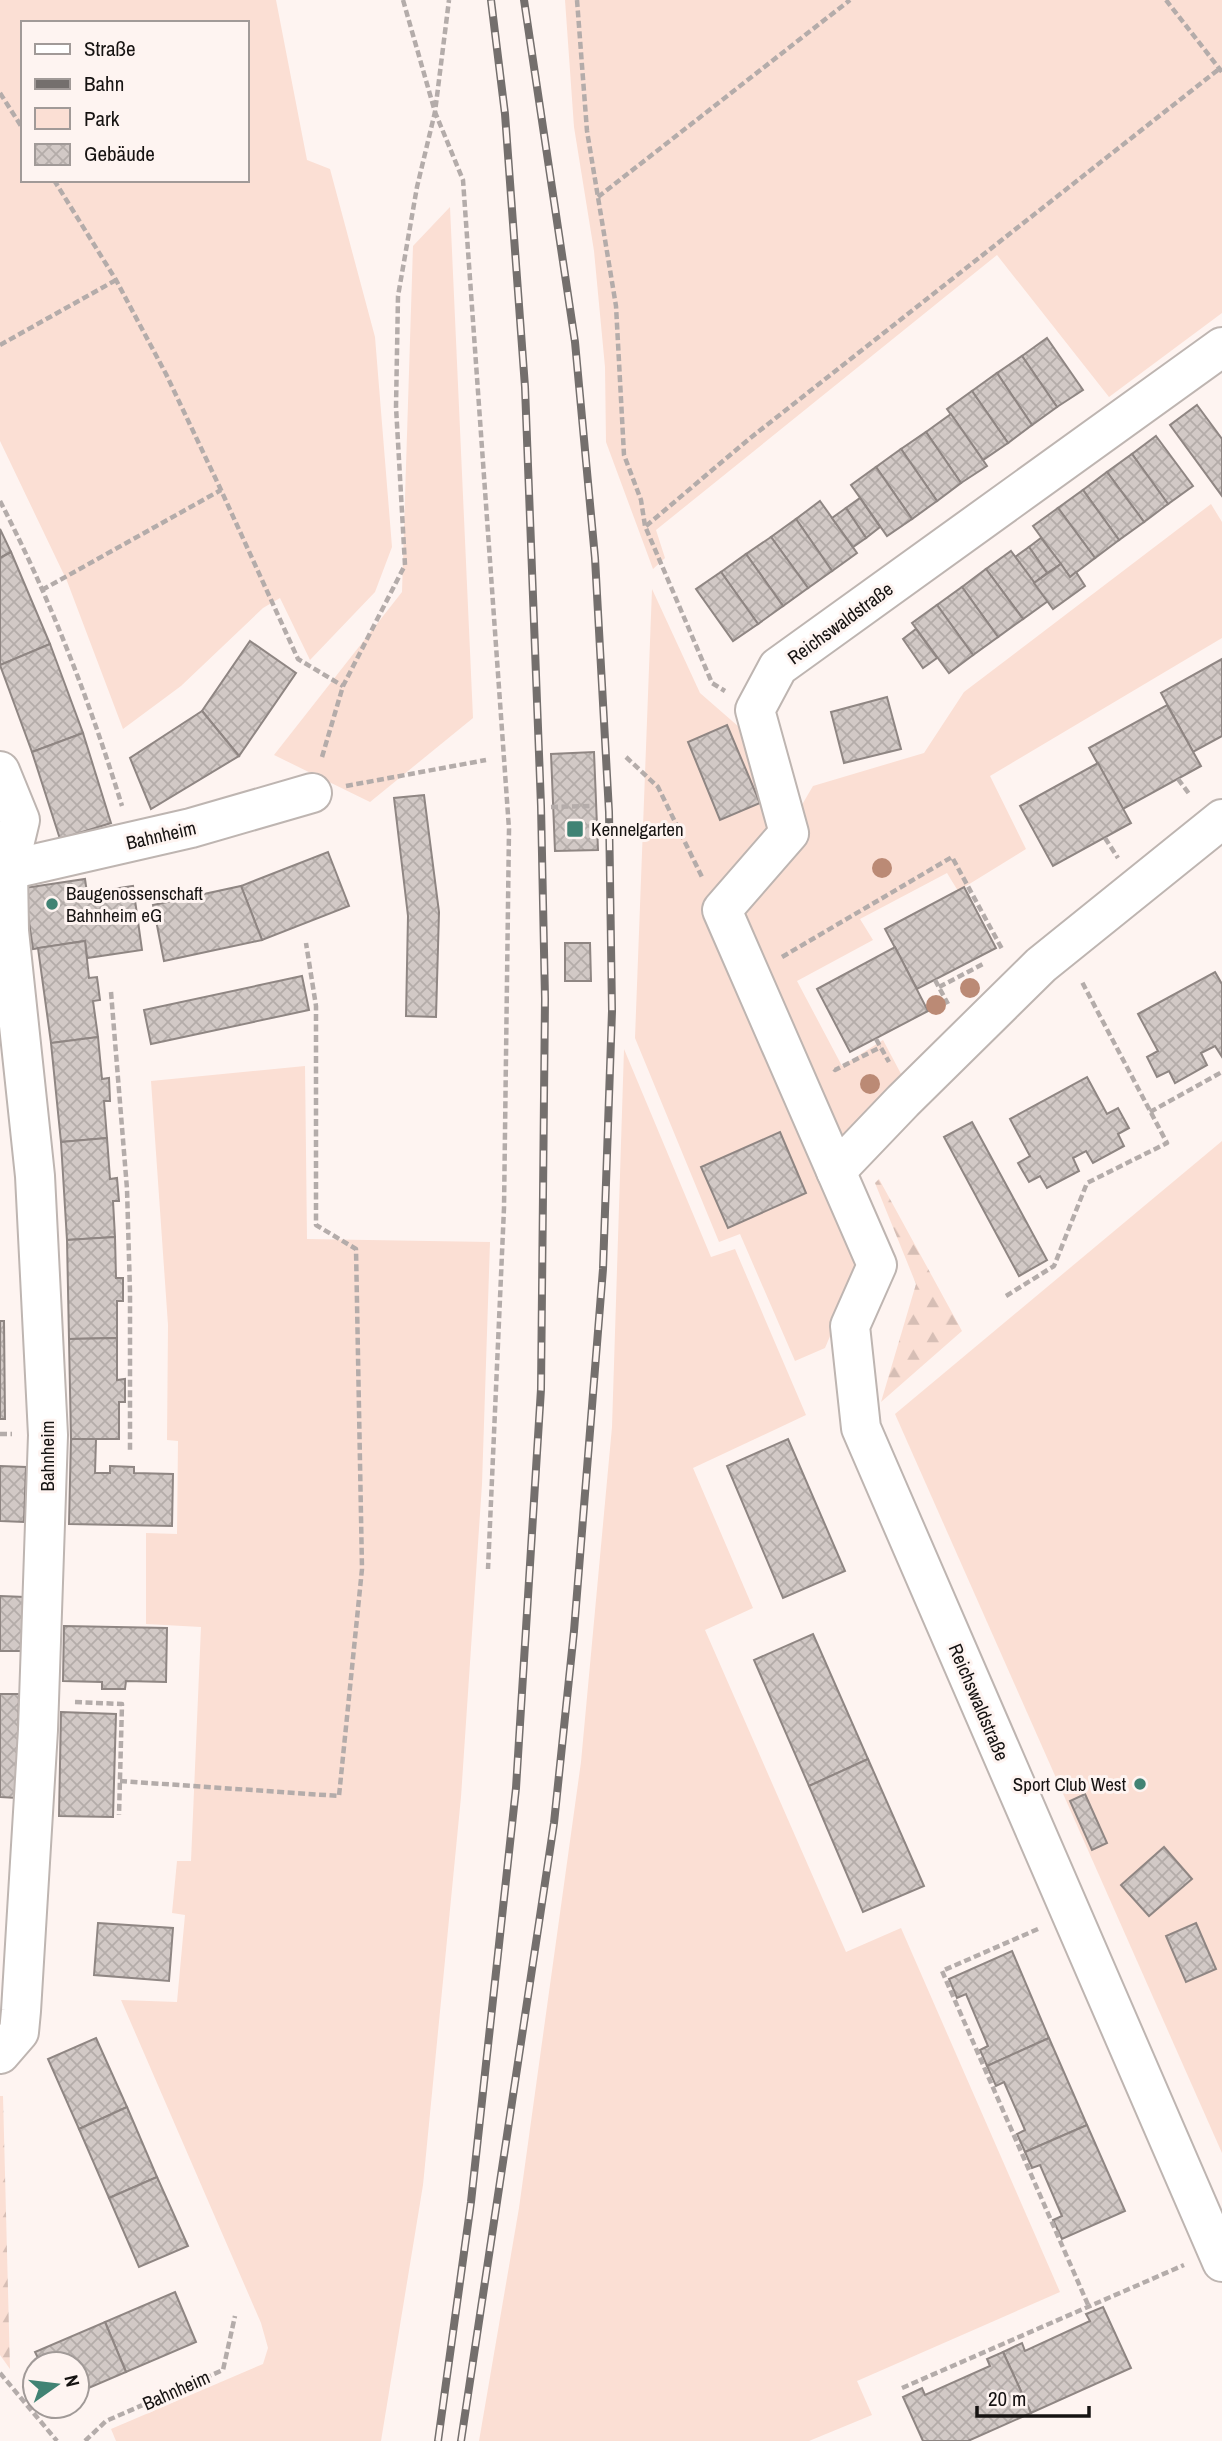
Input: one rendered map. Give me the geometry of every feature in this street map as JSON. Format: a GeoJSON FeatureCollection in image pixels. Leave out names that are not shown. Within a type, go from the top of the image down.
{"type":"FeatureCollection","features":[{"type":"Feature","properties":{"kind":"street","name":"Reichswaldstraße"},"geometry":{"type":"LineString","coordinates":[[755,710],[778,667],[1222,347]]}},
{"type":"Feature","properties":{"kind":"street"},"geometry":{"type":"LineString","coordinates":[[722,910],[789,833],[755,710]]}},
{"type":"Feature","properties":{"kind":"street","name":"Bahnheim"},"geometry":{"type":"LineString","coordinates":[[0,771],[10,822],[5,932],[34,1176],[48,1435],[39,1701],[11,1984],[19,2032],[0,2054]]}},
{"type":"Feature","properties":{"kind":"street","name":"Bahnheim"},"geometry":{"type":"LineString","coordinates":[[8,870],[191,828],[312,793]]}},
{"type":"Feature","properties":{"kind":"street"},"geometry":{"type":"LineString","coordinates":[[836,1171],[1029,977],[1222,819]]}},
{"type":"Feature","properties":{"kind":"street","name":"Reichswaldstraße"},"geometry":{"type":"LineString","coordinates":[[722,910],[877,1265],[850,1325],[861,1428],[1219,2257]]}},
{"type":"Feature","properties":{"kind":"path"},"geometry":{"type":"LineString","coordinates":[[403,0],[435,113],[463,180],[509,829],[504,1208],[488,1569]]}},
{"type":"Feature","properties":{"kind":"path"},"geometry":{"type":"LineString","coordinates":[[449,0],[435,113],[417,187],[398,296],[396,407],[405,565],[343,686],[312,793],[486,760]]}},
{"type":"Feature","properties":{"kind":"path"},"geometry":{"type":"LineString","coordinates":[[577,0],[587,131],[616,306],[624,455],[641,500],[645,526],[712,683],[755,710]]}},
{"type":"Feature","properties":{"kind":"path"},"geometry":{"type":"LineString","coordinates":[[598,197],[850,0]]}},
{"type":"Feature","properties":{"kind":"path"},"geometry":{"type":"LineString","coordinates":[[645,526],[760,430],[1220,71],[1166,0]]}},
{"type":"Feature","properties":{"kind":"path"},"geometry":{"type":"LineString","coordinates":[[0,93],[21,126]]}},
{"type":"Feature","properties":{"kind":"path"},"geometry":{"type":"LineString","coordinates":[[55,182],[116,280],[221,490],[298,659],[343,686]]}},
{"type":"Feature","properties":{"kind":"path"},"geometry":{"type":"LineString","coordinates":[[0,345],[116,280]]}},
{"type":"Feature","properties":{"kind":"path"},"geometry":{"type":"LineString","coordinates":[[42,590],[221,490]]}},
{"type":"Feature","properties":{"kind":"path"},"geometry":{"type":"LineString","coordinates":[[0,501],[42,590],[109,763],[133,841]]}},
{"type":"Feature","properties":{"kind":"path"},"geometry":{"type":"LineString","coordinates":[[625,757],[658,787],[704,881],[722,910]]}},
{"type":"Feature","properties":{"kind":"path"},"geometry":{"type":"LineString","coordinates":[[551,807],[593,806]]}},
{"type":"Feature","properties":{"kind":"path"},"geometry":{"type":"LineString","coordinates":[[777,960],[953,857],[1004,953]]}},
{"type":"Feature","properties":{"kind":"path"},"geometry":{"type":"LineString","coordinates":[[120,1781],[339,1796],[362,1569],[356,1249],[316,1225],[316,1006],[306,943]]}},
{"type":"Feature","properties":{"kind":"path"},"geometry":{"type":"LineString","coordinates":[[1006,1296],[1054,1266],[1087,1183],[1167,1143],[1064,947]]}},
{"type":"Feature","properties":{"kind":"path"},"geometry":{"type":"LineString","coordinates":[[939,987],[993,959]]}},
{"type":"Feature","properties":{"kind":"path"},"geometry":{"type":"LineString","coordinates":[[111,992],[127,1189],[130,1452]]}},
{"type":"Feature","properties":{"kind":"path"},"geometry":{"type":"LineString","coordinates":[[828,1058],[835,1070],[881,1047]]}},
{"type":"Feature","properties":{"kind":"path"},"geometry":{"type":"LineString","coordinates":[[1150,1112],[1222,1072]]}},
{"type":"Feature","properties":{"kind":"path"},"geometry":{"type":"LineString","coordinates":[[39,1701],[122,1704],[119,1815]]}},
{"type":"Feature","properties":{"kind":"path"},"geometry":{"type":"LineString","coordinates":[[1071,1915],[942,1971],[1088,2307]]}},
{"type":"Feature","properties":{"kind":"path"},"geometry":{"type":"LineString","coordinates":[[902,2388],[1088,2307],[1219,2257]]}},
{"type":"Feature","properties":{"kind":"path","name":"Bahnheim"},"geometry":{"type":"LineString","coordinates":[[85,2441],[106,2421],[222,2370],[235,2316]]}},
{"type":"Feature","properties":{"kind":"path"},"geometry":{"type":"LineString","coordinates":[[0,2373],[57,2441]]}},
{"type":"Feature","properties":{"kind":"green space"},"geometry":{"type":"Polygon","coordinates":[[[0,0],[276,0],[307,160],[330,169],[375,337],[392,547],[375,592],[310,660],[280,598],[263,608],[181,686],[123,729],[67,581],[0,441],[0,0]]]}},
{"type":"Feature","properties":{"kind":"green space"},"geometry":{"type":"Polygon","coordinates":[[[565,0],[1222,0],[1222,313],[1109,397],[997,255],[656,530],[665,558],[653,569],[606,442],[605,367],[594,251],[574,127],[565,0]]]}},
{"type":"Feature","properties":{"kind":"green space"},"geometry":{"type":"Polygon","coordinates":[[[450,207],[473,718],[370,802],[274,755],[402,592],[413,246],[450,207]]]}},
{"type":"Feature","properties":{"kind":"green space"},"geometry":{"type":"Polygon","coordinates":[[[1211,504],[1222,522],[1222,638],[990,776],[1026,849],[958,891],[947,873],[860,919],[873,940],[797,981],[842,1066],[883,1040],[908,1087],[842,1150],[739,912],[813,786],[924,753],[964,692],[1211,504]]]}},
{"type":"Feature","properties":{"kind":"green space"},"geometry":{"type":"Polygon","coordinates":[[[652,589],[700,693],[739,727],[770,825],[705,915],[860,1266],[825,1348],[795,1361],[740,1234],[719,1242],[635,1038],[652,589]]]}},
{"type":"Feature","properties":{"kind":"green space"},"geometry":{"type":"Polygon","coordinates":[[[624,1049],[711,1257],[735,1249],[806,1415],[693,1468],[753,1608],[705,1630],[846,1952],[901,1928],[1060,2292],[857,2381],[872,2415],[809,2441],[479,2441],[519,2208],[581,1762],[612,1427],[624,1049]]]}},
{"type":"Feature","properties":{"kind":"green space"},"geometry":{"type":"Polygon","coordinates":[[[305,1066],[307,1239],[490,1242],[482,1484],[461,1797],[423,2185],[381,2441],[116,2441],[111,2429],[263,2364],[268,2348],[261,2323],[121,2000],[177,2002],[185,1915],[172,1913],[177,1861],[191,1861],[201,1627],[146,1624],[146,1533],[177,1534],[178,1441],[167,1440],[168,1325],[151,1081],[305,1066]]]}},
{"type":"Feature","properties":{"kind":"green space","name":"Sport Club West"},"geometry":{"type":"Polygon","coordinates":[[[1222,1141],[1222,2153],[895,1414],[1222,1141]]]}},
{"type":"Feature","properties":{"kind":"green space"},"geometry":{"type":"Polygon","coordinates":[[[879,1179],[962,1331],[881,1402],[916,1284],[875,1183],[879,1179]]]}},
{"type":"Feature","properties":{"kind":"green space"},"geometry":{"type":"Polygon","coordinates":[[[0,2096],[3,2096],[10,2369],[0,2355],[0,2096]]]}},
{"type":"Feature","properties":{"kind":"building"},"geometry":{"type":"Polygon","coordinates":[[[1047,338],[1083,390],[1057,407],[1022,356],[1047,338]]]}},
{"type":"Feature","properties":{"kind":"building"},"geometry":{"type":"Polygon","coordinates":[[[1022,356],[1057,407],[1032,425],[997,373],[1022,356]]]}},
{"type":"Feature","properties":{"kind":"building"},"geometry":{"type":"Polygon","coordinates":[[[997,373],[1032,425],[1008,443],[972,391],[997,373]]]}},
{"type":"Feature","properties":{"kind":"building"},"geometry":{"type":"Polygon","coordinates":[[[972,391],[1008,443],[983,460],[947,409],[972,391]]]}},
{"type":"Feature","properties":{"kind":"building"},"geometry":{"type":"Polygon","coordinates":[[[1197,405],[1222,439],[1222,496],[1170,425],[1197,405]]]}},
{"type":"Feature","properties":{"kind":"building"},"geometry":{"type":"Polygon","coordinates":[[[951,414],[987,466],[961,483],[926,432],[951,414]]]}},
{"type":"Feature","properties":{"kind":"building"},"geometry":{"type":"Polygon","coordinates":[[[926,432],[961,483],[937,501],[901,449],[926,432]]]}},
{"type":"Feature","properties":{"kind":"building"},"geometry":{"type":"Polygon","coordinates":[[[1156,436],[1193,486],[1168,504],[1132,454],[1156,436]]]}},
{"type":"Feature","properties":{"kind":"building"},"geometry":{"type":"Polygon","coordinates":[[[901,449],[937,501],[912,519],[876,467],[901,449]]]}},
{"type":"Feature","properties":{"kind":"building"},"geometry":{"type":"Polygon","coordinates":[[[1132,454],[1168,504],[1144,522],[1107,472],[1132,454]]]}},
{"type":"Feature","properties":{"kind":"building"},"geometry":{"type":"Polygon","coordinates":[[[876,467],[912,519],[887,536],[851,485],[876,467]]]}},
{"type":"Feature","properties":{"kind":"building"},"geometry":{"type":"Polygon","coordinates":[[[1107,472],[1144,522],[1119,540],[1083,490],[1107,472]]]}},
{"type":"Feature","properties":{"kind":"building"},"geometry":{"type":"Polygon","coordinates":[[[1083,490],[1119,540],[1095,558],[1058,508],[1083,490]]]}},
{"type":"Feature","properties":{"kind":"building"},"geometry":{"type":"Polygon","coordinates":[[[860,498],[880,527],[866,538],[846,508],[860,498]]]}},
{"type":"Feature","properties":{"kind":"building"},"geometry":{"type":"Polygon","coordinates":[[[820,501],[857,553],[832,571],[796,519],[820,501]]]}},
{"type":"Feature","properties":{"kind":"building"},"geometry":{"type":"Polygon","coordinates":[[[846,508],[866,538],[853,547],[832,518],[846,508]]]}},
{"type":"Feature","properties":{"kind":"building"},"geometry":{"type":"Polygon","coordinates":[[[1058,508],[1095,558],[1070,577],[1033,526],[1058,508]]]}},
{"type":"Feature","properties":{"kind":"building"},"geometry":{"type":"Polygon","coordinates":[[[796,519],[832,571],[808,588],[771,537],[796,519]]]}},
{"type":"Feature","properties":{"kind":"building"},"geometry":{"type":"Polygon","coordinates":[[[0,529],[11,552],[0,558],[0,529]]]}},
{"type":"Feature","properties":{"kind":"building"},"geometry":{"type":"Polygon","coordinates":[[[771,537],[808,588],[783,606],[746,554],[771,537]]]}},
{"type":"Feature","properties":{"kind":"building"},"geometry":{"type":"Polygon","coordinates":[[[1041,538],[1061,564],[1047,573],[1029,547],[1041,538]]]}},
{"type":"Feature","properties":{"kind":"building"},"geometry":{"type":"Polygon","coordinates":[[[1029,547],[1047,573],[1034,583],[1015,557],[1029,547]]]}},
{"type":"Feature","properties":{"kind":"building"},"geometry":{"type":"Polygon","coordinates":[[[1011,551],[1048,601],[1023,619],[986,569],[1011,551]]]}},
{"type":"Feature","properties":{"kind":"building"},"geometry":{"type":"Polygon","coordinates":[[[11,552],[50,644],[0,665],[0,558],[11,552]]]}},
{"type":"Feature","properties":{"kind":"building"},"geometry":{"type":"Polygon","coordinates":[[[746,554],[783,606],[758,624],[721,572],[746,554]]]}},
{"type":"Feature","properties":{"kind":"building"},"geometry":{"type":"Polygon","coordinates":[[[1061,564],[1070,577],[1076,572],[1085,586],[1053,609],[1034,583],[1061,564]]]}},
{"type":"Feature","properties":{"kind":"building"},"geometry":{"type":"Polygon","coordinates":[[[986,569],[1023,619],[998,637],[962,587],[986,569]]]}},
{"type":"Feature","properties":{"kind":"building"},"geometry":{"type":"Polygon","coordinates":[[[721,572],[758,624],[733,641],[696,589],[721,572]]]}},
{"type":"Feature","properties":{"kind":"building"},"geometry":{"type":"Polygon","coordinates":[[[962,587],[998,637],[973,655],[937,605],[962,587]]]}},
{"type":"Feature","properties":{"kind":"building"},"geometry":{"type":"Polygon","coordinates":[[[937,605],[973,655],[949,673],[912,623],[937,605]]]}},
{"type":"Feature","properties":{"kind":"building"},"geometry":{"type":"Polygon","coordinates":[[[916,629],[937,658],[923,668],[903,639],[916,629]]]}},
{"type":"Feature","properties":{"kind":"building"},"geometry":{"type":"Polygon","coordinates":[[[250,641],[296,673],[239,756],[202,711],[250,641]]]}},
{"type":"Feature","properties":{"kind":"building"},"geometry":{"type":"Polygon","coordinates":[[[50,644],[83,733],[32,752],[0,665],[50,644]]]}},
{"type":"Feature","properties":{"kind":"building"},"geometry":{"type":"Polygon","coordinates":[[[1222,659],[1222,736],[1193,752],[1161,693],[1222,659]]]}},
{"type":"Feature","properties":{"kind":"building"},"geometry":{"type":"Polygon","coordinates":[[[887,697],[901,749],[844,763],[831,712],[887,697]]]}},
{"type":"Feature","properties":{"kind":"building"},"geometry":{"type":"Polygon","coordinates":[[[1167,705],[1201,766],[1123,809],[1089,748],[1167,705]]]}},
{"type":"Feature","properties":{"kind":"building"},"geometry":{"type":"Polygon","coordinates":[[[202,711],[239,756],[151,809],[130,758],[202,711]]]}},
{"type":"Feature","properties":{"kind":"building"},"geometry":{"type":"Polygon","coordinates":[[[727,725],[760,803],[720,820],[688,742],[727,725]]]}},
{"type":"Feature","properties":{"kind":"building"},"geometry":{"type":"Polygon","coordinates":[[[83,733],[111,823],[60,839],[32,752],[83,733]]]}},
{"type":"Feature","properties":{"kind":"building"},"geometry":{"type":"Polygon","coordinates":[[[594,752],[598,850],[555,851],[551,754],[594,752]]]}},
{"type":"Feature","properties":{"kind":"building"},"geometry":{"type":"Polygon","coordinates":[[[1098,763],[1131,823],[1053,866],[1020,806],[1098,763]]]}},
{"type":"Feature","properties":{"kind":"building"},"geometry":{"type":"Polygon","coordinates":[[[424,795],[439,912],[436,1017],[406,1016],[408,916],[394,798],[424,795]]]}},
{"type":"Feature","properties":{"kind":"building"},"geometry":{"type":"Polygon","coordinates":[[[328,852],[349,906],[262,940],[241,886],[328,852]]]}},
{"type":"Feature","properties":{"kind":"building"},"geometry":{"type":"Polygon","coordinates":[[[85,879],[87,893],[133,886],[142,950],[87,958],[85,941],[33,949],[24,888],[85,879]]]}},
{"type":"Feature","properties":{"kind":"building"},"geometry":{"type":"Polygon","coordinates":[[[241,886],[262,940],[164,961],[153,905],[241,886]]]}},
{"type":"Feature","properties":{"kind":"building"},"geometry":{"type":"Polygon","coordinates":[[[964,887],[996,948],[917,989],[885,929],[964,887]]]}},
{"type":"Feature","properties":{"kind":"building"},"geometry":{"type":"Polygon","coordinates":[[[85,941],[89,978],[97,977],[100,1000],[93,1001],[98,1037],[51,1043],[38,948],[85,941]]]}},
{"type":"Feature","properties":{"kind":"building"},"geometry":{"type":"Polygon","coordinates":[[[565,943],[590,943],[591,981],[565,981],[565,943]]]}},
{"type":"Feature","properties":{"kind":"building"},"geometry":{"type":"Polygon","coordinates":[[[895,947],[928,1011],[850,1052],[817,989],[895,947]]]}},
{"type":"Feature","properties":{"kind":"building"},"geometry":{"type":"Polygon","coordinates":[[[1215,972],[1222,984],[1222,1057],[1215,1046],[1201,1053],[1207,1065],[1175,1083],[1169,1071],[1157,1077],[1147,1057],[1158,1051],[1138,1014],[1215,972]]]}},
{"type":"Feature","properties":{"kind":"building"},"geometry":{"type":"Polygon","coordinates":[[[302,976],[309,1010],[151,1044],[144,1010],[302,976]]]}},
{"type":"Feature","properties":{"kind":"building"},"geometry":{"type":"Polygon","coordinates":[[[98,1037],[102,1079],[109,1078],[110,1101],[104,1101],[107,1138],[61,1142],[51,1043],[98,1037]]]}},
{"type":"Feature","properties":{"kind":"building"},"geometry":{"type":"Polygon","coordinates":[[[1087,1077],[1107,1114],[1118,1108],[1129,1128],[1118,1134],[1124,1146],[1093,1163],[1086,1151],[1073,1158],[1079,1171],[1047,1188],[1040,1176],[1029,1182],[1018,1163],[1030,1156],[1010,1119],[1087,1077]]]}},
{"type":"Feature","properties":{"kind":"building"},"geometry":{"type":"Polygon","coordinates":[[[972,1122],[1047,1260],[1019,1276],[944,1137],[972,1122]]]}},
{"type":"Feature","properties":{"kind":"building"},"geometry":{"type":"Polygon","coordinates":[[[780,1132],[806,1193],[728,1228],[701,1167],[780,1132]]]}},
{"type":"Feature","properties":{"kind":"building"},"geometry":{"type":"Polygon","coordinates":[[[107,1138],[110,1179],[117,1178],[119,1201],[113,1201],[115,1237],[67,1240],[61,1142],[107,1138]]]}},
{"type":"Feature","properties":{"kind":"building"},"geometry":{"type":"Polygon","coordinates":[[[115,1237],[116,1278],[123,1278],[123,1301],[117,1301],[117,1338],[69,1339],[67,1240],[115,1237]]]}},
{"type":"Feature","properties":{"kind":"building"},"geometry":{"type":"Polygon","coordinates":[[[0,1321],[4,1321],[5,1419],[0,1419],[0,1321]]]}},
{"type":"Feature","properties":{"kind":"building"},"geometry":{"type":"Polygon","coordinates":[[[117,1338],[117,1380],[125,1379],[125,1402],[119,1402],[119,1439],[71,1439],[69,1339],[117,1338]]]}},
{"type":"Feature","properties":{"kind":"building"},"geometry":{"type":"Polygon","coordinates":[[[71,1439],[96,1439],[95,1473],[110,1473],[110,1466],[134,1467],[134,1473],[173,1474],[172,1526],[69,1524],[71,1439]]]}},
{"type":"Feature","properties":{"kind":"building"},"geometry":{"type":"Polygon","coordinates":[[[788,1439],[845,1571],[783,1598],[727,1466],[788,1439]]]}},
{"type":"Feature","properties":{"kind":"building"},"geometry":{"type":"Polygon","coordinates":[[[0,1466],[26,1467],[24,1522],[0,1521],[0,1466]]]}},
{"type":"Feature","properties":{"kind":"building"},"geometry":{"type":"Polygon","coordinates":[[[0,1596],[25,1597],[23,1651],[0,1651],[0,1596]]]}},
{"type":"Feature","properties":{"kind":"building"},"geometry":{"type":"Polygon","coordinates":[[[64,1626],[167,1628],[166,1682],[126,1681],[125,1689],[102,1689],[102,1682],[63,1681],[64,1626]]]}},
{"type":"Feature","properties":{"kind":"building"},"geometry":{"type":"Polygon","coordinates":[[[813,1634],[868,1759],[809,1786],[754,1660],[813,1634]]]}},
{"type":"Feature","properties":{"kind":"building"},"geometry":{"type":"Polygon","coordinates":[[[0,1694],[19,1694],[17,1798],[0,1797],[0,1694]]]}},
{"type":"Feature","properties":{"kind":"building"},"geometry":{"type":"Polygon","coordinates":[[[61,1712],[116,1714],[113,1817],[59,1816],[61,1712]]]}},
{"type":"Feature","properties":{"kind":"building"},"geometry":{"type":"Polygon","coordinates":[[[868,1759],[924,1886],[863,1912],[809,1786],[868,1759]]]}},
{"type":"Feature","properties":{"kind":"building"},"geometry":{"type":"Polygon","coordinates":[[[1085,1794],[1107,1843],[1092,1850],[1070,1801],[1085,1794]]]}},
{"type":"Feature","properties":{"kind":"building"},"geometry":{"type":"Polygon","coordinates":[[[1164,1847],[1192,1879],[1149,1916],[1121,1885],[1164,1847]]]}},
{"type":"Feature","properties":{"kind":"building"},"geometry":{"type":"Polygon","coordinates":[[[98,1923],[173,1928],[169,1981],[94,1975],[98,1923]]]}},
{"type":"Feature","properties":{"kind":"building"},"geometry":{"type":"Polygon","coordinates":[[[1196,1923],[1216,1969],[1186,1982],[1166,1936],[1196,1923]]]}},
{"type":"Feature","properties":{"kind":"building"},"geometry":{"type":"Polygon","coordinates":[[[1012,1951],[1049,2038],[987,2066],[980,2050],[988,2046],[966,1994],[957,1998],[949,1979],[1012,1951]]]}},
{"type":"Feature","properties":{"kind":"building"},"geometry":{"type":"Polygon","coordinates":[[[96,2038],[127,2107],[79,2129],[48,2059],[96,2038]]]}},
{"type":"Feature","properties":{"kind":"building"},"geometry":{"type":"Polygon","coordinates":[[[1049,2038],[1087,2125],[1025,2152],[1017,2134],[1025,2130],[1004,2082],[996,2086],[987,2066],[1049,2038]]]}},
{"type":"Feature","properties":{"kind":"building"},"geometry":{"type":"Polygon","coordinates":[[[127,2107],[157,2177],[109,2198],[79,2129],[127,2107]]]}},
{"type":"Feature","properties":{"kind":"building"},"geometry":{"type":"Polygon","coordinates":[[[1087,2125],[1125,2211],[1062,2239],[1053,2220],[1062,2216],[1040,2165],[1032,2168],[1025,2152],[1087,2125]]]}},
{"type":"Feature","properties":{"kind":"building"},"geometry":{"type":"Polygon","coordinates":[[[157,2177],[188,2246],[139,2267],[109,2198],[157,2177]]]}},
{"type":"Feature","properties":{"kind":"building"},"geometry":{"type":"Polygon","coordinates":[[[175,2292],[196,2342],[126,2372],[105,2322],[175,2292]]]}},
{"type":"Feature","properties":{"kind":"building"},"geometry":{"type":"Polygon","coordinates":[[[1103,2307],[1131,2368],[1031,2413],[1003,2352],[1022,2343],[1025,2351],[1090,2321],[1086,2314],[1103,2307]]]}},
{"type":"Feature","properties":{"kind":"building"},"geometry":{"type":"Polygon","coordinates":[[[105,2322],[126,2372],[91,2387],[91,2350],[40,2350],[105,2322]]]}},
{"type":"Feature","properties":{"kind":"building"},"geometry":{"type":"Polygon","coordinates":[[[1003,2352],[1031,2413],[968,2441],[923,2441],[903,2397],[922,2388],[925,2395],[990,2366],[987,2359],[1003,2352]]]}},
{"type":"Feature","properties":{"kind":"railway"},"geometry":{"type":"LineString","coordinates":[[438,2441],[471,2202],[516,1788],[541,1389],[545,999],[541,806],[525,387],[505,114],[491,0]]}},
{"type":"Feature","properties":{"kind":"railway"},"geometry":{"type":"LineString","coordinates":[[461,2441],[554,1823],[574,1631],[603,1269],[612,1011],[609,812],[595,558],[575,342],[524,0]]}},
{"type":"Feature","properties":{"kind":"place","name":"Kennelgarten"},"geometry":{"type":"Point","coordinates":[575,829]}},
{"type":"Feature","properties":{"kind":"place","name":"Baugenossenschaft Bahnheim eG"},"geometry":{"type":"Point","coordinates":[52,904]}},
{"type":"Feature","properties":{"kind":"place","name":"Sport Club West"},"geometry":{"type":"Point","coordinates":[1140,1784]}}]}
